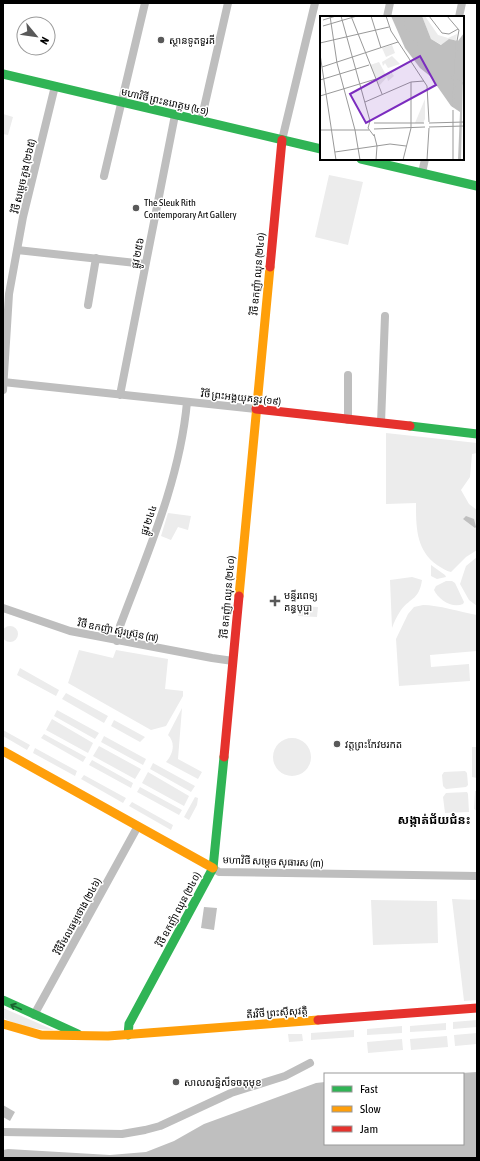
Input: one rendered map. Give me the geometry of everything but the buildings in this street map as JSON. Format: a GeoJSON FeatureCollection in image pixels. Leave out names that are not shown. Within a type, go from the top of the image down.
{"type":"FeatureCollection","features":[{"type":"Feature","properties":{"kind":"street"},"geometry":{"type":"LineString","coordinates":[[104,176],[145,3]]}},
{"type":"Feature","properties":{"kind":"street"},"geometry":{"type":"LineString","coordinates":[[201,121],[228,3]]}},
{"type":"Feature","properties":{"kind":"street"},"geometry":{"type":"LineString","coordinates":[[282,140],[315,3]]}},
{"type":"Feature","properties":{"kind":"street"},"geometry":{"type":"LineString","coordinates":[[387,16],[390,3]]}},
{"type":"Feature","properties":{"kind":"street"},"geometry":{"type":"LineString","coordinates":[[459,16],[462,3]]}},
{"type":"Feature","properties":{"kind":"street","name":"មហាវិថី ព្រះនរោត្តម (៤១)"},"geometry":{"type":"LineString","coordinates":[[3,74],[320,149]]}},
{"type":"Feature","properties":{"kind":"street","name":"វិថី សម្តេច ភួង (២៦៥)"},"geometry":{"type":"LineString","coordinates":[[3,385],[9,294],[23,217],[55,86]]}},
{"type":"Feature","properties":{"kind":"street","name":"ផ្លូវ ២៥៦"},"geometry":{"type":"LineString","coordinates":[[120,395],[175,115]]}},
{"type":"Feature","properties":{"kind":"street","name":"វិថី ឧកញ៉ា ឈុន (២៤០)"},"geometry":{"type":"LineString","coordinates":[[128,1035],[129,1024],[213,868],[282,140]]}},
{"type":"Feature","properties":{"kind":"street"},"geometry":{"type":"LineString","coordinates":[[365,160],[477,186]]}},
{"type":"Feature","properties":{"kind":"street"},"geometry":{"type":"LineString","coordinates":[[422,173],[425,160]]}},
{"type":"Feature","properties":{"kind":"street"},"geometry":{"type":"LineString","coordinates":[[17,250],[145,264]]}},
{"type":"Feature","properties":{"kind":"street"},"geometry":{"type":"LineString","coordinates":[[88,305],[96,258]]}},
{"type":"Feature","properties":{"kind":"street"},"geometry":{"type":"LineString","coordinates":[[381,423],[385,316]]}},
{"type":"Feature","properties":{"kind":"street"},"geometry":{"type":"LineString","coordinates":[[348,375],[348,420]]}},
{"type":"Feature","properties":{"kind":"street","name":"វិថី ព្រះអង្គយុគន្ធរ (១៩)"},"geometry":{"type":"LineString","coordinates":[[3,385],[256,409],[477,434]]}},
{"type":"Feature","properties":{"kind":"street","name":"ផ្លូវ ២៤៤"},"geometry":{"type":"LineString","coordinates":[[117,641],[120,626],[175,471],[186,419],[187,402]]}},
{"type":"Feature","properties":{"kind":"street","name":"វិថី ឧកញ៉ា ស៊ួរស៊្រុន (៧)"},"geometry":{"type":"LineString","coordinates":[[3,608],[70,631],[117,641],[233,661]]}},
{"type":"Feature","properties":{"kind":"street","name":"មហាវិថី សម្តេច សុធារស (៣)"},"geometry":{"type":"LineString","coordinates":[[3,751],[219,872],[477,876]]}},
{"type":"Feature","properties":{"kind":"street","name":"វិថីវិមលធម្មថោង (២៤៦)"},"geometry":{"type":"LineString","coordinates":[[34,1015],[138,826]]}},
{"type":"Feature","properties":{"kind":"street","name":"តីរវិថី ព្រះស៊ីសុវត្តិ"},"geometry":{"type":"LineString","coordinates":[[3,1000],[34,1015],[56,1023],[79,1035]]}},
{"type":"Feature","properties":{"kind":"street","name":"តីរវិថី ព្រះស៊ីសុវត្តិ"},"geometry":{"type":"LineString","coordinates":[[3,1024],[26,1032],[52,1036],[99,1036],[477,1008]]}},
{"type":"Feature","properties":{"kind":"street"},"geometry":{"type":"LineString","coordinates":[[52,1036],[58,1033],[59,1030],[56,1023]]}},
{"type":"Feature","properties":{"kind":"street"},"geometry":{"type":"LineString","coordinates":[[3,1132],[122,1134],[145,1130],[160,1126],[231,1093],[285,1076],[310,1063]]}},
{"type":"Feature","properties":{"kind":"shaded area"},"geometry":{"type":"Polygon","coordinates":[[[3,114],[13,117],[8,135],[3,134],[3,114]]]}},
{"type":"Feature","properties":{"kind":"shaded area"},"geometry":{"type":"Polygon","coordinates":[[[329,175],[363,182],[348,245],[315,237],[329,175]]]}},
{"type":"Feature","properties":{"kind":"shaded area"},"geometry":{"type":"Polygon","coordinates":[[[386,433],[477,443],[477,453],[472,454],[470,477],[461,490],[469,504],[477,510],[477,550],[466,557],[451,572],[437,565],[430,559],[421,545],[416,521],[416,503],[386,504],[386,433]]]}},
{"type":"Feature","properties":{"kind":"shaded area"},"geometry":{"type":"Polygon","coordinates":[[[168,513],[191,516],[188,530],[178,527],[171,540],[161,536],[168,513]]]}},
{"type":"Feature","properties":{"kind":"shaded area"},"geometry":{"type":"Polygon","coordinates":[[[466,516],[474,519],[475,528],[463,519],[466,516]]]}},
{"type":"Feature","properties":{"kind":"shaded area"},"geometry":{"type":"Polygon","coordinates":[[[477,557],[477,606],[469,600],[460,584],[466,566],[477,557]]]}},
{"type":"Feature","properties":{"kind":"shaded area"},"geometry":{"type":"Polygon","coordinates":[[[431,565],[446,577],[437,579],[431,576],[431,565]]]}},
{"type":"Feature","properties":{"kind":"shaded area"},"geometry":{"type":"Polygon","coordinates":[[[412,577],[422,580],[421,586],[417,595],[401,610],[392,628],[390,580],[412,577]]]}},
{"type":"Feature","properties":{"kind":"shaded area"},"geometry":{"type":"Polygon","coordinates":[[[446,581],[452,581],[455,583],[464,602],[463,604],[450,604],[442,600],[436,593],[434,590],[436,586],[446,581]]]}},
{"type":"Feature","properties":{"kind":"shaded area"},"geometry":{"type":"Polygon","coordinates":[[[423,605],[442,607],[477,615],[477,651],[430,655],[431,667],[469,664],[470,681],[399,686],[396,639],[408,614],[414,607],[423,605]]]}},
{"type":"Feature","properties":{"kind":"shaded area"},"geometry":{"type":"Polygon","coordinates":[[[299,606],[318,607],[317,617],[298,616],[299,606]]]}},
{"type":"Feature","properties":{"kind":"shaded area"},"geometry":{"type":"Polygon","coordinates":[[[10,626],[17,631],[18,634],[13,641],[10,642],[3,637],[2,634],[7,627],[10,626]]]}},
{"type":"Feature","properties":{"kind":"shaded area"},"geometry":{"type":"Polygon","coordinates":[[[79,650],[113,658],[116,650],[168,659],[165,689],[183,691],[183,696],[166,726],[151,730],[68,683],[79,650]]]}},
{"type":"Feature","properties":{"kind":"shaded area"},"geometry":{"type":"Polygon","coordinates":[[[20,668],[59,690],[56,696],[17,675],[20,668]]]}},
{"type":"Feature","properties":{"kind":"shaded area"},"geometry":{"type":"Polygon","coordinates":[[[66,693],[108,716],[104,723],[62,699],[66,693]]]}},
{"type":"Feature","properties":{"kind":"shaded area"},"geometry":{"type":"Polygon","coordinates":[[[182,708],[178,759],[202,772],[198,779],[166,762],[173,748],[172,741],[168,735],[182,708]]]}},
{"type":"Feature","properties":{"kind":"shaded area"},"geometry":{"type":"Polygon","coordinates":[[[57,710],[99,733],[95,739],[54,716],[57,710]]]}},
{"type":"Feature","properties":{"kind":"shaded area"},"geometry":{"type":"Polygon","coordinates":[[[52,719],[93,743],[88,753],[46,730],[52,719]]]}},
{"type":"Feature","properties":{"kind":"shaded area"},"geometry":{"type":"Polygon","coordinates":[[[114,720],[145,737],[140,742],[111,726],[114,720]]]}},
{"type":"Feature","properties":{"kind":"shaded area"},"geometry":{"type":"Polygon","coordinates":[[[3,730],[30,745],[27,750],[3,736],[3,730]]]}},
{"type":"Feature","properties":{"kind":"shaded area"},"geometry":{"type":"Polygon","coordinates":[[[44,734],[86,757],[83,762],[41,738],[44,734]]]}},
{"type":"Feature","properties":{"kind":"shaded area"},"geometry":{"type":"Polygon","coordinates":[[[104,736],[146,759],[143,765],[101,742],[104,736]]]}},
{"type":"Feature","properties":{"kind":"shaded area"},"geometry":{"type":"Polygon","coordinates":[[[288,738],[296,738],[306,743],[310,750],[310,764],[306,771],[296,776],[288,776],[278,771],[276,768],[273,761],[273,753],[278,743],[281,741],[288,738]]]}},
{"type":"Feature","properties":{"kind":"shaded area"},"geometry":{"type":"Polygon","coordinates":[[[99,746],[141,769],[135,779],[93,756],[99,746]]]}},
{"type":"Feature","properties":{"kind":"shaded area"},"geometry":{"type":"Polygon","coordinates":[[[472,747],[477,747],[477,778],[472,777],[472,747]]]}},
{"type":"Feature","properties":{"kind":"shaded area"},"geometry":{"type":"Polygon","coordinates":[[[35,748],[77,771],[75,776],[33,753],[35,748]]]}},
{"type":"Feature","properties":{"kind":"shaded area"},"geometry":{"type":"Polygon","coordinates":[[[92,760],[133,783],[131,788],[89,765],[92,760]]]}},
{"type":"Feature","properties":{"kind":"shaded area"},"geometry":{"type":"Polygon","coordinates":[[[153,763],[195,786],[191,792],[150,769],[153,763]]]}},
{"type":"Feature","properties":{"kind":"shaded area"},"geometry":{"type":"Polygon","coordinates":[[[465,771],[467,773],[468,785],[466,787],[446,789],[443,786],[442,775],[444,772],[465,771]]]}},
{"type":"Feature","properties":{"kind":"shaded area"},"geometry":{"type":"Polygon","coordinates":[[[148,772],[189,796],[184,806],[142,783],[148,772]]]}},
{"type":"Feature","properties":{"kind":"shaded area"},"geometry":{"type":"Polygon","coordinates":[[[84,775],[126,798],[123,803],[81,779],[84,775]]]}},
{"type":"Feature","properties":{"kind":"shaded area"},"geometry":{"type":"Polygon","coordinates":[[[140,787],[182,810],[179,815],[137,792],[140,787]]]}},
{"type":"Feature","properties":{"kind":"shaded area"},"geometry":{"type":"Polygon","coordinates":[[[475,791],[477,791],[477,811],[474,809],[475,791]]]}},
{"type":"Feature","properties":{"kind":"shaded area"},"geometry":{"type":"Polygon","coordinates":[[[467,792],[469,812],[445,813],[443,797],[446,793],[467,792]]]}},
{"type":"Feature","properties":{"kind":"shaded area"},"geometry":{"type":"Polygon","coordinates":[[[195,797],[198,798],[197,805],[189,820],[184,817],[195,797]]]}},
{"type":"Feature","properties":{"kind":"shaded area"},"geometry":{"type":"Polygon","coordinates":[[[132,802],[173,825],[171,830],[129,806],[132,802]]]}},
{"type":"Feature","properties":{"kind":"shaded area"},"geometry":{"type":"Polygon","coordinates":[[[452,899],[477,900],[477,1000],[464,1001],[452,899]]]}},
{"type":"Feature","properties":{"kind":"shaded area"},"geometry":{"type":"Polygon","coordinates":[[[371,900],[437,901],[438,943],[373,945],[371,900]]]}},
{"type":"Feature","properties":{"kind":"shaded area"},"geometry":{"type":"Polygon","coordinates":[[[204,907],[217,908],[214,930],[201,928],[204,907]]]}},
{"type":"Feature","properties":{"kind":"shaded area"},"geometry":{"type":"Polygon","coordinates":[[[3,1008],[54,1030],[28,1027],[9,1021],[3,1018],[3,1008]]]}},
{"type":"Feature","properties":{"kind":"shaded area"},"geometry":{"type":"Polygon","coordinates":[[[477,1020],[477,1027],[453,1029],[453,1022],[477,1020]]]}},
{"type":"Feature","properties":{"kind":"shaded area"},"geometry":{"type":"Polygon","coordinates":[[[446,1023],[446,1030],[410,1032],[410,1026],[446,1023]]]}},
{"type":"Feature","properties":{"kind":"shaded area"},"geometry":{"type":"Polygon","coordinates":[[[402,1026],[402,1033],[367,1035],[367,1029],[402,1026]]]}},
{"type":"Feature","properties":{"kind":"shaded area"},"geometry":{"type":"Polygon","coordinates":[[[354,1030],[354,1037],[311,1040],[311,1033],[354,1030]]]}},
{"type":"Feature","properties":{"kind":"shaded area"},"geometry":{"type":"Polygon","coordinates":[[[477,1033],[477,1044],[455,1046],[454,1035],[477,1033]]]}},
{"type":"Feature","properties":{"kind":"shaded area"},"geometry":{"type":"Polygon","coordinates":[[[288,1034],[302,1034],[303,1041],[289,1042],[288,1034]]]}},
{"type":"Feature","properties":{"kind":"shaded area"},"geometry":{"type":"Polygon","coordinates":[[[447,1036],[448,1047],[411,1050],[410,1039],[447,1036]]]}},
{"type":"Feature","properties":{"kind":"shaded area"},"geometry":{"type":"Polygon","coordinates":[[[402,1039],[403,1050],[368,1053],[367,1042],[402,1039]]]}},
{"type":"Feature","properties":{"kind":"shaded area"},"geometry":{"type":"Polygon","coordinates":[[[477,1072],[477,1158],[3,1158],[3,1150],[8,1149],[110,1155],[146,1152],[174,1141],[204,1124],[316,1083],[324,1082],[324,1145],[464,1145],[464,1073],[462,1073],[477,1072]]]}},
{"type":"Feature","properties":{"kind":"shaded area"},"geometry":{"type":"Polygon","coordinates":[[[3,1105],[15,1112],[10,1121],[3,1117],[3,1105]]]}},
{"type":"Feature","properties":{"kind":"traffic: fast"},"geometry":{"type":"LineString","coordinates":[[3,74],[320,149]]}},
{"type":"Feature","properties":{"kind":"traffic: fast"},"geometry":{"type":"LineString","coordinates":[[365,160],[477,186]]}},
{"type":"Feature","properties":{"kind":"traffic: fast"},"geometry":{"type":"LineString","coordinates":[[410,426],[477,434]]}},
{"type":"Feature","properties":{"kind":"traffic: fast"},"geometry":{"type":"LineString","coordinates":[[128,1035],[129,1024],[213,868],[224,757]]}},
{"type":"Feature","properties":{"kind":"traffic: fast"},"geometry":{"type":"LineString","coordinates":[[3,1000],[78,1034]]}},
{"type":"Feature","properties":{"kind":"traffic: slow"},"geometry":{"type":"LineString","coordinates":[[239,596],[270,267]]}},
{"type":"Feature","properties":{"kind":"traffic: slow"},"geometry":{"type":"LineString","coordinates":[[3,751],[213,868]]}},
{"type":"Feature","properties":{"kind":"traffic: slow"},"geometry":{"type":"LineString","coordinates":[[3,1024],[41,1035],[108,1036],[318,1020]]}},
{"type":"Feature","properties":{"kind":"traffic: jam"},"geometry":{"type":"LineString","coordinates":[[270,267],[282,140]]}},
{"type":"Feature","properties":{"kind":"traffic: jam"},"geometry":{"type":"LineString","coordinates":[[256,409],[410,426]]}},
{"type":"Feature","properties":{"kind":"traffic: jam"},"geometry":{"type":"LineString","coordinates":[[224,757],[239,596]]}},
{"type":"Feature","properties":{"kind":"traffic: jam"},"geometry":{"type":"LineString","coordinates":[[318,1020],[477,1008]]}},
{"type":"Feature","properties":{"kind":"place","name":"ស្ថានទូតទួរគី"},"geometry":{"type":"Point","coordinates":[161,40]}},
{"type":"Feature","properties":{"kind":"place","name":"The Sleuk Rith Contemporary Art Gallery"},"geometry":{"type":"Point","coordinates":[136,208]}},
{"type":"Feature","properties":{"kind":"place","name":"មន្ទីរពេទ្យ គន្ធបុប្ផា"},"geometry":{"type":"Point","coordinates":[275,601]}},
{"type":"Feature","properties":{"kind":"place","name":"វត្តព្រះកែវមរកត"},"geometry":{"type":"Point","coordinates":[337,744]}},
{"type":"Feature","properties":{"kind":"place","name":"សាលសន្និសីទចតុមុខ"},"geometry":{"type":"Point","coordinates":[176,1082]}},
{"type":"Feature","properties":{"kind":"district","name":"សង្កាត់ជ័យជំនះ"},"geometry":{"type":"Point","coordinates":[434,820]}}]}
